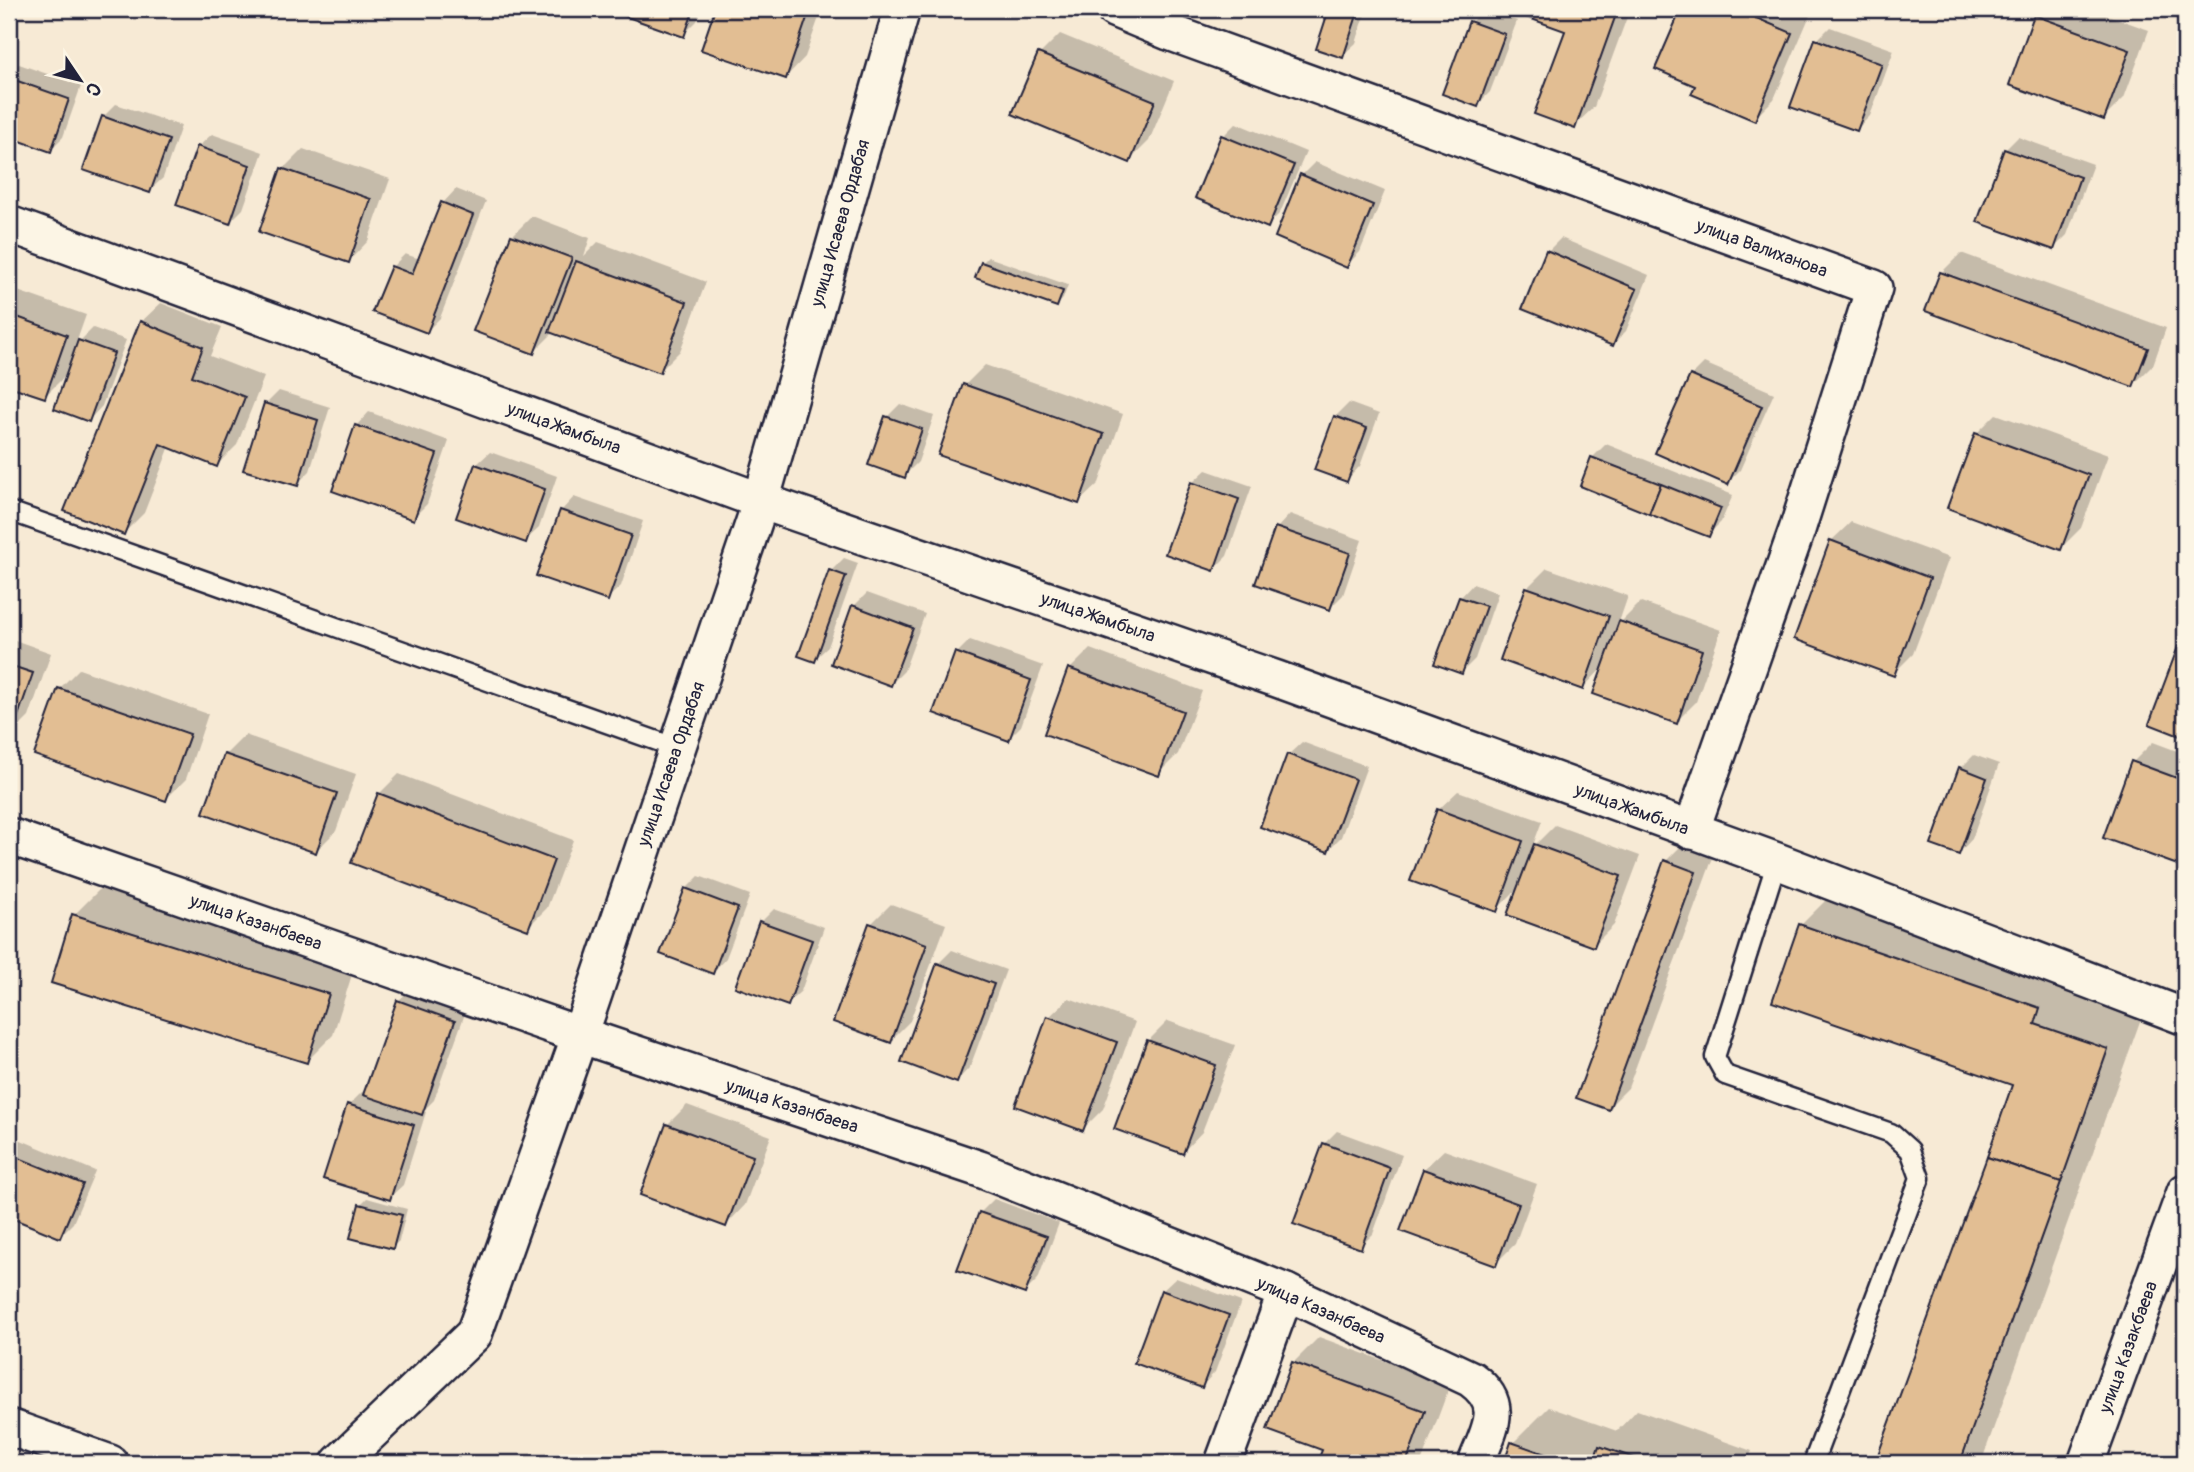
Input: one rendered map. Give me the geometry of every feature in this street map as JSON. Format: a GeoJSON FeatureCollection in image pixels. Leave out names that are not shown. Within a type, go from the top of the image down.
{"type":"FeatureCollection","features":[{"type":"Feature","properties":{"kind":"street","name":"улица Исаева Ордабая"},"geometry":{"type":"LineString","coordinates":[[339,1463],[474,1334],[580,1035],[761,501],[902,9]]}},
{"type":"Feature","properties":{"kind":"street","name":"улица Валиханова"},"geometry":{"type":"LineString","coordinates":[[1114,9],[1208,46],[1874,288],[1797,530],[1691,831]]}},
{"type":"Feature","properties":{"kind":"street","name":"улица Жамбыла"},"geometry":{"type":"LineString","coordinates":[[9,224],[761,501],[1277,679],[1777,860],[2185,1017]]}},
{"type":"Feature","properties":{"kind":"street","name":"улица Казанбаева"},"geometry":{"type":"LineString","coordinates":[[9,836],[580,1035],[980,1169],[1286,1292],[1471,1378],[1484,1388],[1494,1405],[1494,1415],[1476,1463]]}},
{"type":"Feature","properties":{"kind":"street","name":"улица Казакбаева"},"geometry":{"type":"LineString","coordinates":[[2086,1463],[2185,1192]]}},
{"type":"Feature","properties":{"kind":"street"},"geometry":{"type":"LineString","coordinates":[[1223,1463],[1286,1292]]}},
{"type":"Feature","properties":{"kind":"street"},"geometry":{"type":"LineString","coordinates":[[9,1427],[110,1463]]}},
{"type":"Feature","properties":{"kind":"lane"},"geometry":{"type":"LineString","coordinates":[[9,511],[677,748]]}},
{"type":"Feature","properties":{"kind":"lane"},"geometry":{"type":"LineString","coordinates":[[1777,860],[1715,1057],[1725,1075],[1891,1133],[1910,1150],[1920,1178],[1813,1463]]}},
{"type":"Feature","properties":{"kind":"building"},"geometry":{"type":"Polygon","coordinates":[[[620,9],[694,9],[684,37],[619,14],[620,9]]]}},
{"type":"Feature","properties":{"kind":"building"},"geometry":{"type":"Polygon","coordinates":[[[715,9],[810,9],[786,79],[701,50],[715,9]]]}},
{"type":"Feature","properties":{"kind":"building"},"geometry":{"type":"Polygon","coordinates":[[[1329,9],[1359,9],[1343,58],[1316,49],[1329,9]]]}},
{"type":"Feature","properties":{"kind":"building"},"geometry":{"type":"Polygon","coordinates":[[[1504,9],[1618,9],[1575,129],[1534,114],[1565,31],[1504,9]]]}},
{"type":"Feature","properties":{"kind":"building"},"geometry":{"type":"Polygon","coordinates":[[[1681,9],[1735,9],[1792,33],[1755,121],[1691,94],[1695,86],[1655,69],[1681,9]]]}},
{"type":"Feature","properties":{"kind":"building"},"geometry":{"type":"Polygon","coordinates":[[[2034,15],[2130,50],[2104,120],[2009,85],[2034,15]]]}},
{"type":"Feature","properties":{"kind":"building"},"geometry":{"type":"Polygon","coordinates":[[[1469,21],[1505,34],[1478,107],[1442,94],[1469,21]]]}},
{"type":"Feature","properties":{"kind":"building"},"geometry":{"type":"Polygon","coordinates":[[[1815,39],[1882,64],[1857,131],[1790,107],[1815,39]]]}},
{"type":"Feature","properties":{"kind":"building"},"geometry":{"type":"Polygon","coordinates":[[[1038,53],[1155,101],[1130,163],[1012,114],[1038,53]]]}},
{"type":"Feature","properties":{"kind":"building"},"geometry":{"type":"Polygon","coordinates":[[[9,78],[69,99],[51,152],[9,137],[9,78]]]}},
{"type":"Feature","properties":{"kind":"building"},"geometry":{"type":"Polygon","coordinates":[[[102,116],[169,140],[150,193],[83,170],[102,116]]]}},
{"type":"Feature","properties":{"kind":"building"},"geometry":{"type":"Polygon","coordinates":[[[1221,135],[1294,165],[1268,228],[1195,198],[1221,135]]]}},
{"type":"Feature","properties":{"kind":"building"},"geometry":{"type":"Polygon","coordinates":[[[197,146],[250,165],[230,224],[176,205],[197,146]]]}},
{"type":"Feature","properties":{"kind":"building"},"geometry":{"type":"Polygon","coordinates":[[[2004,149],[2080,177],[2054,250],[1977,222],[2004,149]]]}},
{"type":"Feature","properties":{"kind":"building"},"geometry":{"type":"Polygon","coordinates":[[[281,168],[371,199],[349,263],[259,232],[281,168]]]}},
{"type":"Feature","properties":{"kind":"building"},"geometry":{"type":"Polygon","coordinates":[[[1300,174],[1373,205],[1347,268],[1275,237],[1300,174]]]}},
{"type":"Feature","properties":{"kind":"building"},"geometry":{"type":"Polygon","coordinates":[[[441,202],[473,215],[427,333],[372,312],[391,266],[412,274],[441,202]]]}},
{"type":"Feature","properties":{"kind":"building"},"geometry":{"type":"Polygon","coordinates":[[[511,235],[572,258],[534,354],[473,331],[511,235]]]}},
{"type":"Feature","properties":{"kind":"building"},"geometry":{"type":"Polygon","coordinates":[[[1546,250],[1637,289],[1613,346],[1522,309],[1546,250]]]}},
{"type":"Feature","properties":{"kind":"building"},"geometry":{"type":"Polygon","coordinates":[[[576,261],[687,302],[660,373],[549,332],[576,261]]]}},
{"type":"Feature","properties":{"kind":"building"},"geometry":{"type":"Polygon","coordinates":[[[981,262],[1063,291],[1057,307],[975,278],[981,262]]]}},
{"type":"Feature","properties":{"kind":"building"},"geometry":{"type":"Polygon","coordinates":[[[1940,272],[2148,348],[2133,387],[1925,311],[1940,272]]]}},
{"type":"Feature","properties":{"kind":"building"},"geometry":{"type":"Polygon","coordinates":[[[9,314],[67,335],[45,398],[9,386],[9,314]]]}},
{"type":"Feature","properties":{"kind":"building"},"geometry":{"type":"Polygon","coordinates":[[[140,321],[203,347],[192,376],[245,397],[217,467],[160,444],[124,535],[64,511],[140,321]]]}},
{"type":"Feature","properties":{"kind":"building"},"geometry":{"type":"Polygon","coordinates":[[[78,340],[114,353],[89,422],[54,409],[78,340]]]}},
{"type":"Feature","properties":{"kind":"building"},"geometry":{"type":"Polygon","coordinates":[[[1690,375],[1762,406],[1728,485],[1655,453],[1690,375]]]}},
{"type":"Feature","properties":{"kind":"building"},"geometry":{"type":"Polygon","coordinates":[[[963,384],[1104,434],[1079,504],[938,455],[963,384]]]}},
{"type":"Feature","properties":{"kind":"building"},"geometry":{"type":"Polygon","coordinates":[[[264,403],[318,420],[298,486],[243,470],[264,403]]]}},
{"type":"Feature","properties":{"kind":"building"},"geometry":{"type":"Polygon","coordinates":[[[885,416],[922,429],[905,478],[868,465],[885,416]]]}},
{"type":"Feature","properties":{"kind":"building"},"geometry":{"type":"Polygon","coordinates":[[[1334,416],[1367,428],[1347,482],[1314,470],[1334,416]]]}},
{"type":"Feature","properties":{"kind":"building"},"geometry":{"type":"Polygon","coordinates":[[[355,425],[437,454],[414,520],[332,491],[355,425]]]}},
{"type":"Feature","properties":{"kind":"building"},"geometry":{"type":"Polygon","coordinates":[[[1975,433],[2089,475],[2061,550],[1947,508],[1975,433]]]}},
{"type":"Feature","properties":{"kind":"building"},"geometry":{"type":"Polygon","coordinates":[[[1591,457],[1661,484],[1649,514],[1580,486],[1591,457]]]}},
{"type":"Feature","properties":{"kind":"building"},"geometry":{"type":"Polygon","coordinates":[[[475,464],[545,489],[526,543],[456,518],[475,464]]]}},
{"type":"Feature","properties":{"kind":"building"},"geometry":{"type":"Polygon","coordinates":[[[1191,482],[1239,499],[1214,571],[1165,554],[1191,482]]]}},
{"type":"Feature","properties":{"kind":"building"},"geometry":{"type":"Polygon","coordinates":[[[1661,484],[1721,508],[1709,537],[1649,514],[1661,484]]]}},
{"type":"Feature","properties":{"kind":"building"},"geometry":{"type":"Polygon","coordinates":[[[560,510],[631,535],[608,601],[536,576],[560,510]]]}},
{"type":"Feature","properties":{"kind":"building"},"geometry":{"type":"Polygon","coordinates":[[[1275,527],[1350,553],[1330,610],[1255,584],[1275,527]]]}},
{"type":"Feature","properties":{"kind":"building"},"geometry":{"type":"Polygon","coordinates":[[[1830,540],[1930,578],[1894,676],[1794,639],[1830,540]]]}},
{"type":"Feature","properties":{"kind":"building"},"geometry":{"type":"Polygon","coordinates":[[[829,570],[846,576],[815,662],[798,656],[829,570]]]}},
{"type":"Feature","properties":{"kind":"building"},"geometry":{"type":"Polygon","coordinates":[[[1526,587],[1609,616],[1583,690],[1500,660],[1526,587]]]}},
{"type":"Feature","properties":{"kind":"building"},"geometry":{"type":"Polygon","coordinates":[[[1459,597],[1486,606],[1462,674],[1434,664],[1459,597]]]}},
{"type":"Feature","properties":{"kind":"building"},"geometry":{"type":"Polygon","coordinates":[[[852,605],[913,628],[891,686],[831,664],[852,605]]]}},
{"type":"Feature","properties":{"kind":"building"},"geometry":{"type":"Polygon","coordinates":[[[1619,621],[1702,650],[1677,724],[1593,694],[1619,621]]]}},
{"type":"Feature","properties":{"kind":"building"},"geometry":{"type":"Polygon","coordinates":[[[2185,628],[2185,738],[2149,724],[2185,628]]]}},
{"type":"Feature","properties":{"kind":"building"},"geometry":{"type":"Polygon","coordinates":[[[955,652],[1031,680],[1009,741],[933,713],[955,652]]]}},
{"type":"Feature","properties":{"kind":"building"},"geometry":{"type":"Polygon","coordinates":[[[9,665],[33,673],[10,739],[9,738],[9,665]]]}},
{"type":"Feature","properties":{"kind":"building"},"geometry":{"type":"Polygon","coordinates":[[[1068,668],[1183,711],[1159,776],[1044,734],[1068,668]]]}},
{"type":"Feature","properties":{"kind":"building"},"geometry":{"type":"Polygon","coordinates":[[[58,688],[190,734],[166,801],[34,755],[58,688]]]}},
{"type":"Feature","properties":{"kind":"building"},"geometry":{"type":"Polygon","coordinates":[[[224,754],[337,793],[316,853],[203,813],[224,754]]]}},
{"type":"Feature","properties":{"kind":"building"},"geometry":{"type":"Polygon","coordinates":[[[1287,754],[1355,779],[1328,852],[1260,827],[1287,754]]]}},
{"type":"Feature","properties":{"kind":"building"},"geometry":{"type":"Polygon","coordinates":[[[2131,761],[2185,781],[2183,867],[2103,838],[2131,761]]]}},
{"type":"Feature","properties":{"kind":"building"},"geometry":{"type":"Polygon","coordinates":[[[1959,767],[1987,778],[1959,855],[1931,845],[1959,767]]]}},
{"type":"Feature","properties":{"kind":"building"},"geometry":{"type":"Polygon","coordinates":[[[378,793],[554,860],[528,930],[351,863],[378,793]]]}},
{"type":"Feature","properties":{"kind":"building"},"geometry":{"type":"Polygon","coordinates":[[[1437,809],[1523,841],[1497,912],[1410,881],[1437,809]]]}},
{"type":"Feature","properties":{"kind":"building"},"geometry":{"type":"Polygon","coordinates":[[[1534,844],[1621,876],[1594,947],[1507,915],[1534,844]]]}},
{"type":"Feature","properties":{"kind":"building"},"geometry":{"type":"Polygon","coordinates":[[[1664,860],[1696,872],[1609,1110],[1576,1098],[1664,860]]]}},
{"type":"Feature","properties":{"kind":"building"},"geometry":{"type":"Polygon","coordinates":[[[685,888],[738,908],[713,974],[660,954],[685,888]]]}},
{"type":"Feature","properties":{"kind":"building"},"geometry":{"type":"Polygon","coordinates":[[[72,914],[329,994],[307,1063],[51,983],[72,914]]]}},
{"type":"Feature","properties":{"kind":"building"},"geometry":{"type":"Polygon","coordinates":[[[759,921],[812,940],[788,1006],[735,987],[759,921]]]}},
{"type":"Feature","properties":{"kind":"building"},"geometry":{"type":"Polygon","coordinates":[[[869,923],[927,944],[891,1043],[833,1022],[869,923]]]}},
{"type":"Feature","properties":{"kind":"building"},"geometry":{"type":"Polygon","coordinates":[[[1799,924],[2040,1008],[2035,1024],[2108,1049],[2061,1182],[1987,1157],[2012,1085],[1772,1002],[1799,924]]]}},
{"type":"Feature","properties":{"kind":"building"},"geometry":{"type":"Polygon","coordinates":[[[937,963],[994,984],[957,1083],[901,1062],[937,963]]]}},
{"type":"Feature","properties":{"kind":"building"},"geometry":{"type":"Polygon","coordinates":[[[397,1000],[455,1021],[422,1115],[363,1095],[397,1000]]]}},
{"type":"Feature","properties":{"kind":"building"},"geometry":{"type":"Polygon","coordinates":[[[1047,1016],[1117,1042],[1083,1131],[1015,1106],[1047,1016]]]}},
{"type":"Feature","properties":{"kind":"building"},"geometry":{"type":"Polygon","coordinates":[[[1147,1040],[1216,1065],[1183,1154],[1114,1129],[1147,1040]]]}},
{"type":"Feature","properties":{"kind":"building"},"geometry":{"type":"Polygon","coordinates":[[[347,1104],[414,1125],[390,1200],[323,1179],[347,1104]]]}},
{"type":"Feature","properties":{"kind":"building"},"geometry":{"type":"Polygon","coordinates":[[[666,1124],[753,1156],[726,1227],[640,1195],[666,1124]]]}},
{"type":"Feature","properties":{"kind":"building"},"geometry":{"type":"Polygon","coordinates":[[[1323,1143],[1390,1168],[1361,1249],[1293,1224],[1323,1143]]]}},
{"type":"Feature","properties":{"kind":"building"},"geometry":{"type":"Polygon","coordinates":[[[9,1154],[83,1184],[60,1238],[9,1217],[9,1154]]]}},
{"type":"Feature","properties":{"kind":"building"},"geometry":{"type":"Polygon","coordinates":[[[1987,1157],[2061,1182],[1960,1463],[1875,1463],[1987,1157]]]}},
{"type":"Feature","properties":{"kind":"building"},"geometry":{"type":"Polygon","coordinates":[[[1423,1169],[1519,1204],[1496,1266],[1400,1231],[1423,1169]]]}},
{"type":"Feature","properties":{"kind":"building"},"geometry":{"type":"Polygon","coordinates":[[[359,1204],[402,1215],[393,1249],[350,1238],[359,1204]]]}},
{"type":"Feature","properties":{"kind":"building"},"geometry":{"type":"Polygon","coordinates":[[[979,1212],[1047,1236],[1025,1294],[957,1270],[979,1212]]]}},
{"type":"Feature","properties":{"kind":"building"},"geometry":{"type":"Polygon","coordinates":[[[1161,1290],[1229,1315],[1202,1388],[1134,1363],[1161,1290]]]}},
{"type":"Feature","properties":{"kind":"building"},"geometry":{"type":"Polygon","coordinates":[[[1292,1362],[1425,1411],[1406,1463],[1317,1463],[1322,1450],[1267,1430],[1292,1362]]]}},
{"type":"Feature","properties":{"kind":"building"},"geometry":{"type":"Polygon","coordinates":[[[1511,1442],[1571,1463],[1504,1463],[1511,1442]]]}},
{"type":"Feature","properties":{"kind":"building"},"geometry":{"type":"Polygon","coordinates":[[[1599,1446],[1649,1463],[1593,1463],[1599,1446]]]}}]}
